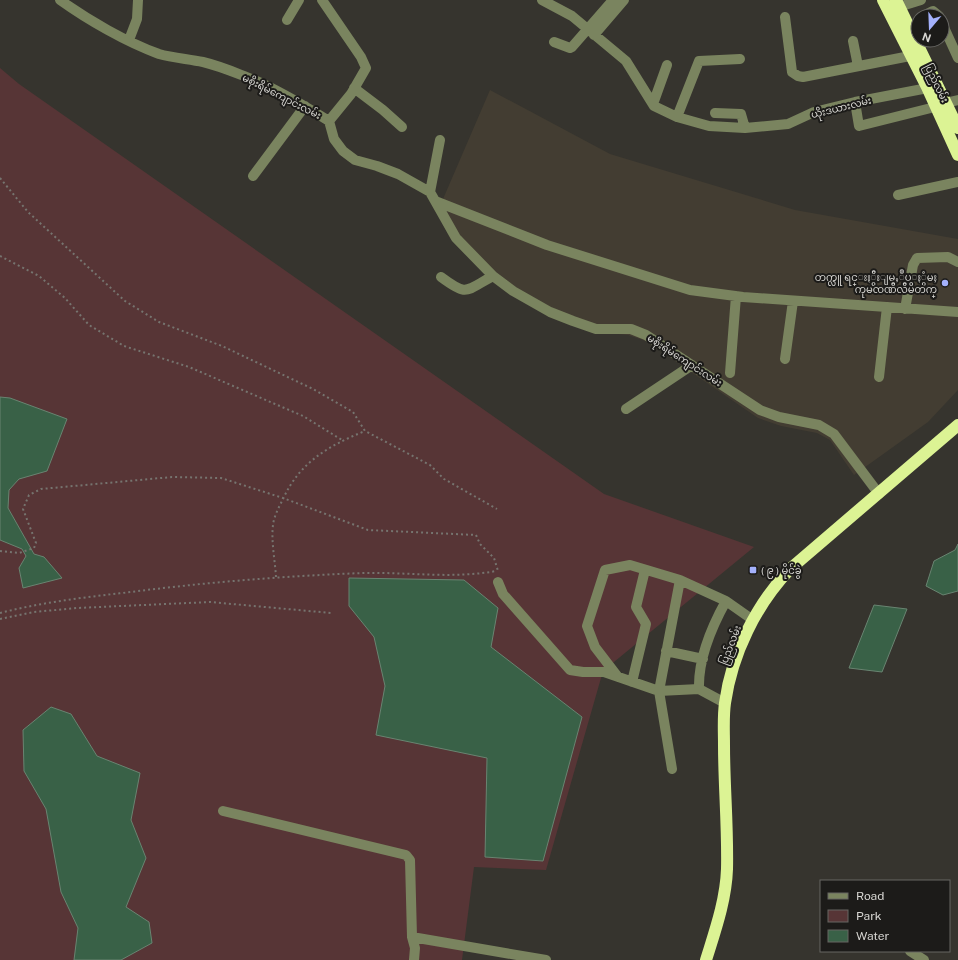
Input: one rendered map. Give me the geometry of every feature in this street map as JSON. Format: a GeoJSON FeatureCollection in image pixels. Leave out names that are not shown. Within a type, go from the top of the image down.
{"type":"FeatureCollection","features":[{"type":"Feature","properties":{"kind":"highway","name":"ပြည်လမ်း"},"geometry":{"type":"LineString","coordinates":[[891,4],[907,24],[933,87],[958,155]]}},
{"type":"Feature","properties":{"kind":"highway","name":"ပြည်လမ်း"},"geometry":{"type":"LineString","coordinates":[[891,4],[910,56],[933,87]]}},
{"type":"Feature","properties":{"kind":"highway","name":"ပြည်လမ်း"},"geometry":{"type":"LineString","coordinates":[[940,105],[958,128]]}},
{"type":"Feature","properties":{"kind":"highway","name":"ပြည်လမ်း"},"geometry":{"type":"LineString","coordinates":[[706,960],[720,914],[727,870],[724,786],[725,703],[734,666],[753,620],[776,585],[790,569],[958,425]]}},
{"type":"Feature","properties":{"kind":"street","name":"မစိုးရိမ်ကျောင်းလမ်း"},"geometry":{"type":"LineString","coordinates":[[60,0],[74,10],[141,47],[161,54],[206,63],[254,80],[305,106],[330,121],[334,139],[343,152],[355,160],[398,174],[432,197],[456,238],[493,276],[513,291],[550,312],[596,328],[631,329],[646,335],[760,410],[779,417],[819,425],[834,434],[879,494]]}},
{"type":"Feature","properties":{"kind":"street"},"geometry":{"type":"LineString","coordinates":[[129,40],[137,19],[138,0]]}},
{"type":"Feature","properties":{"kind":"street"},"geometry":{"type":"LineString","coordinates":[[287,20],[299,0]]}},
{"type":"Feature","properties":{"kind":"street"},"geometry":{"type":"LineString","coordinates":[[322,0],[361,57],[366,68],[354,88],[330,121]]}},
{"type":"Feature","properties":{"kind":"street"},"geometry":{"type":"LineString","coordinates":[[542,0],[572,16],[626,61],[653,104]]}},
{"type":"Feature","properties":{"kind":"street"},"geometry":{"type":"LineString","coordinates":[[591,32],[613,0]]}},
{"type":"Feature","properties":{"kind":"street"},"geometry":{"type":"LineString","coordinates":[[554,42],[570,48],[591,32],[624,0]]}},
{"type":"Feature","properties":{"kind":"street"},"geometry":{"type":"LineString","coordinates":[[891,4],[920,0]]}},
{"type":"Feature","properties":{"kind":"street"},"geometry":{"type":"LineString","coordinates":[[785,17],[792,72],[798,76],[803,77],[823,74],[910,56]]}},
{"type":"Feature","properties":{"kind":"street"},"geometry":{"type":"LineString","coordinates":[[950,40],[958,58]]}},
{"type":"Feature","properties":{"kind":"street"},"geometry":{"type":"LineString","coordinates":[[853,41],[858,66]]}},
{"type":"Feature","properties":{"kind":"street"},"geometry":{"type":"LineString","coordinates":[[678,117],[699,61],[740,58]]}},
{"type":"Feature","properties":{"kind":"street"},"geometry":{"type":"LineString","coordinates":[[653,104],[667,65]]}},
{"type":"Feature","properties":{"kind":"street","name":"ယိုးဒယားလမ်း"},"geometry":{"type":"LineString","coordinates":[[653,104],[678,117],[709,126],[745,128],[788,124],[814,112],[855,102],[933,87]]}},
{"type":"Feature","properties":{"kind":"street"},"geometry":{"type":"LineString","coordinates":[[354,88],[383,110],[402,127]]}},
{"type":"Feature","properties":{"kind":"street"},"geometry":{"type":"LineString","coordinates":[[855,102],[859,126],[958,100]]}},
{"type":"Feature","properties":{"kind":"street"},"geometry":{"type":"LineString","coordinates":[[253,176],[305,106]]}},
{"type":"Feature","properties":{"kind":"street"},"geometry":{"type":"LineString","coordinates":[[715,113],[742,114],[745,128]]}},
{"type":"Feature","properties":{"kind":"street"},"geometry":{"type":"LineString","coordinates":[[440,140],[432,197],[547,245],[690,290],[793,301],[958,312]]}},
{"type":"Feature","properties":{"kind":"street"},"geometry":{"type":"LineString","coordinates":[[898,195],[958,182]]}},
{"type":"Feature","properties":{"kind":"street"},"geometry":{"type":"LineString","coordinates":[[905,309],[913,266],[917,258],[948,257],[958,262]]}},
{"type":"Feature","properties":{"kind":"street"},"geometry":{"type":"LineString","coordinates":[[441,277],[459,290],[465,291],[493,276]]}},
{"type":"Feature","properties":{"kind":"street"},"geometry":{"type":"LineString","coordinates":[[730,373],[736,296]]}},
{"type":"Feature","properties":{"kind":"street"},"geometry":{"type":"LineString","coordinates":[[785,359],[793,301]]}},
{"type":"Feature","properties":{"kind":"street"},"geometry":{"type":"LineString","coordinates":[[879,378],[887,307]]}},
{"type":"Feature","properties":{"kind":"street"},"geometry":{"type":"LineString","coordinates":[[626,409],[692,365]]}},
{"type":"Feature","properties":{"kind":"street"},"geometry":{"type":"LineString","coordinates":[[618,677],[595,647],[587,626],[605,570],[630,566],[680,580],[726,601],[753,620]]}},
{"type":"Feature","properties":{"kind":"street"},"geometry":{"type":"LineString","coordinates":[[632,682],[646,624],[636,607],[645,570]]}},
{"type":"Feature","properties":{"kind":"street"},"geometry":{"type":"LineString","coordinates":[[672,769],[659,691],[680,580]]}},
{"type":"Feature","properties":{"kind":"street"},"geometry":{"type":"LineString","coordinates":[[498,582],[503,594],[570,670],[583,672],[604,672],[659,691],[699,689],[725,703]]}},
{"type":"Feature","properties":{"kind":"street"},"geometry":{"type":"LineString","coordinates":[[699,689],[698,676],[712,626],[726,601]]}},
{"type":"Feature","properties":{"kind":"street"},"geometry":{"type":"LineString","coordinates":[[666,651],[703,658]]}},
{"type":"Feature","properties":{"kind":"street"},"geometry":{"type":"LineString","coordinates":[[223,812],[406,855],[410,860],[412,937],[415,948],[414,960]]}},
{"type":"Feature","properties":{"kind":"street"},"geometry":{"type":"LineString","coordinates":[[412,937],[546,960]]}},
{"type":"Feature","properties":{"kind":"street"},"geometry":{"type":"LineString","coordinates":[[912,952],[924,960]]}},
{"type":"Feature","properties":{"kind":"path"},"geometry":{"type":"LineString","coordinates":[[0,178],[28,212],[125,300],[159,322],[222,346],[313,389],[353,412],[365,431],[430,465],[444,479],[497,509]]}},
{"type":"Feature","properties":{"kind":"path"},"geometry":{"type":"LineString","coordinates":[[0,256],[39,276],[65,298],[88,325],[124,346],[189,367],[296,412],[342,440]]}},
{"type":"Feature","properties":{"kind":"path"},"geometry":{"type":"LineString","coordinates":[[276,577],[273,524],[283,498],[295,476],[304,467],[342,440],[365,431]]}},
{"type":"Feature","properties":{"kind":"path"},"geometry":{"type":"LineString","coordinates":[[0,552],[19,553],[34,548],[36,542],[22,508],[29,494],[41,489],[172,477],[221,478],[283,498],[368,530],[476,534],[480,544],[494,558],[498,571],[498,582]]}},
{"type":"Feature","properties":{"kind":"path"},"geometry":{"type":"LineString","coordinates":[[0,613],[39,603],[179,586],[276,577],[365,573],[475,575],[498,571]]}},
{"type":"Feature","properties":{"kind":"path"},"geometry":{"type":"LineString","coordinates":[[0,619],[34,612],[77,608],[210,602],[331,613]]}},
{"type":"Feature","properties":{"kind":"shaded area"},"geometry":{"type":"Polygon","coordinates":[[[490,90],[610,154],[795,210],[958,239],[958,390],[928,422],[854,475],[830,440],[817,433],[781,426],[758,418],[646,341],[628,335],[598,332],[484,272],[450,238],[437,213],[490,90]]]}},
{"type":"Feature","properties":{"kind":"green space"},"geometry":{"type":"Polygon","coordinates":[[[0,68],[19,84],[604,494],[754,547],[603,671],[546,870],[474,867],[462,960],[0,960],[0,68]]]}},
{"type":"Feature","properties":{"kind":"water"},"geometry":{"type":"Polygon","coordinates":[[[0,397],[10,398],[67,419],[47,471],[19,479],[9,490],[8,508],[34,554],[44,557],[62,578],[23,588],[19,568],[26,556],[22,549],[0,540],[0,397]]]}},
{"type":"Feature","properties":{"kind":"water"},"geometry":{"type":"Polygon","coordinates":[[[958,544],[958,591],[943,595],[926,586],[934,561],[955,550],[958,544]]]}},
{"type":"Feature","properties":{"kind":"water"},"geometry":{"type":"Polygon","coordinates":[[[349,578],[464,580],[498,608],[491,647],[582,717],[543,861],[485,857],[487,758],[376,735],[385,686],[374,637],[349,606],[349,578]]]}},
{"type":"Feature","properties":{"kind":"water"},"geometry":{"type":"Polygon","coordinates":[[[874,605],[907,609],[882,672],[849,668],[874,605]]]}},
{"type":"Feature","properties":{"kind":"water"},"geometry":{"type":"Polygon","coordinates":[[[51,707],[71,714],[97,756],[140,773],[131,820],[146,858],[126,907],[149,922],[152,943],[121,960],[74,960],[78,928],[61,892],[46,809],[24,771],[23,730],[51,707]]]}},
{"type":"Feature","properties":{"kind":"place","name":"တက္လူ ရင္းႏွီးျမႇဳပ္ႏွံမႈ ကုမၸဏီလီမိတက္"},"geometry":{"type":"Point","coordinates":[945,283]}},
{"type":"Feature","properties":{"kind":"place","name":"( ၉ ) မိုင်ခွဲ"},"geometry":{"type":"Point","coordinates":[753,570]}}]}
